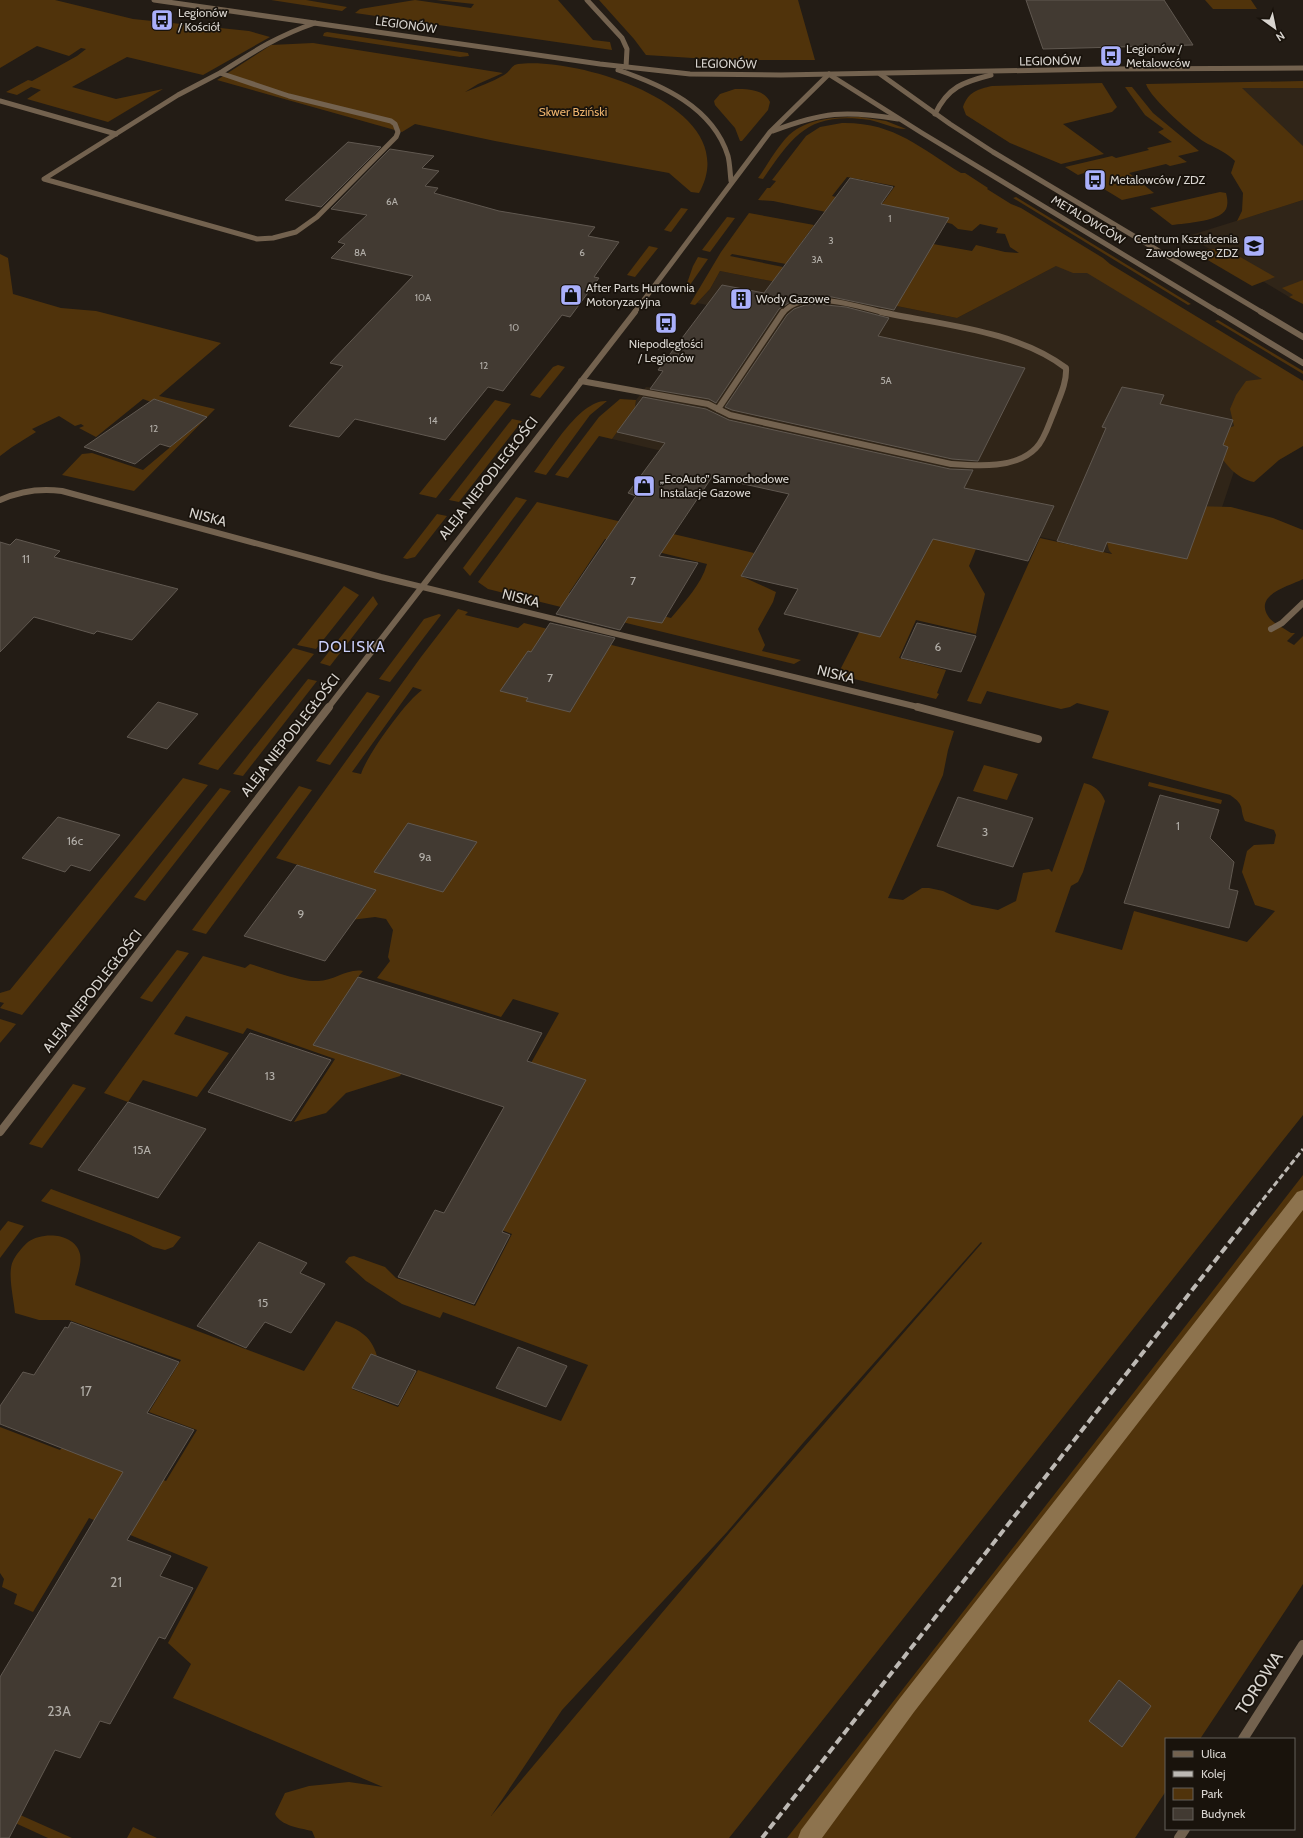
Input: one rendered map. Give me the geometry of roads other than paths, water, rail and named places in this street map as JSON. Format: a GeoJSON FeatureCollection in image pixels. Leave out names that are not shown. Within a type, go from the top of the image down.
{"type":"FeatureCollection","features":[{"type":"Feature","properties":{"kind":"street","name":"LEGIONÓW"},"geometry":{"type":"LineString","coordinates":[[157,0],[600,64],[690,74],[880,74],[1303,68]]}},
{"type":"Feature","properties":{"kind":"street"},"geometry":{"type":"LineString","coordinates":[[588,0],[622,38],[628,49],[626,67]]}},
{"type":"Feature","properties":{"kind":"street"},"geometry":{"type":"LineString","coordinates":[[220,73],[289,96],[386,120],[395,124],[398,132],[396,137],[317,217],[296,232],[273,238],[257,239],[160,213],[44,179],[178,95],[220,73],[265,44],[287,33],[315,23]]}},
{"type":"Feature","properties":{"kind":"street"},"geometry":{"type":"LineString","coordinates":[[600,64],[640,77],[667,89],[697,110],[716,130],[727,153],[732,181]]}},
{"type":"Feature","properties":{"kind":"street"},"geometry":{"type":"LineString","coordinates":[[935,114],[941,100],[955,86],[1008,71]]}},
{"type":"Feature","properties":{"kind":"street","name":"ALEJA NIEPODLEGŁOŚCI"},"geometry":{"type":"LineString","coordinates":[[0,1132],[581,381],[770,132],[829,74]]}},
{"type":"Feature","properties":{"kind":"street","name":"METALOWCÓW"},"geometry":{"type":"LineString","coordinates":[[829,74],[1303,363]]}},
{"type":"Feature","properties":{"kind":"street","name":"METALOWCÓW"},"geometry":{"type":"LineString","coordinates":[[880,74],[935,114],[993,152],[1303,337]]}},
{"type":"Feature","properties":{"kind":"street"},"geometry":{"type":"LineString","coordinates":[[0,101],[116,134]]}},
{"type":"Feature","properties":{"kind":"street","name":"METALOWCÓW"},"geometry":{"type":"LineString","coordinates":[[770,132],[824,115],[844,113],[872,114],[903,120]]}},
{"type":"Feature","properties":{"kind":"street"},"geometry":{"type":"LineString","coordinates":[[581,381],[640,393],[680,398],[708,404],[718,409],[730,415],[943,463],[974,467],[996,464],[1021,457],[1037,447],[1067,376],[1066,368],[1052,357],[1012,341],[926,321],[812,299],[794,303],[784,310],[718,409]]}},
{"type":"Feature","properties":{"kind":"street","name":"NISKA"},"geometry":{"type":"LineString","coordinates":[[0,500],[12,494],[29,490],[46,488],[62,491],[381,577],[943,714],[1038,739]]}},
{"type":"Feature","properties":{"kind":"street"},"geometry":{"type":"LineString","coordinates":[[1271,629],[1282,623],[1303,603]]}},
{"type":"Feature","properties":{"kind":"street","name":"TOROWA"},"geometry":{"type":"LineString","coordinates":[[1244,1738],[1303,1645]]}},
{"type":"Feature","properties":{"kind":"waterway"},"geometry":{"type":"LineString","coordinates":[[809,1838],[907,1705],[1303,1197]]}},
{"type":"Feature","properties":{"kind":"railway"},"geometry":{"type":"LineString","coordinates":[[1257,1207],[1303,1149]]}},
{"type":"Feature","properties":{"kind":"railway"},"geometry":{"type":"LineString","coordinates":[[762,1838],[1258,1206]]}},
{"type":"Feature","properties":{"kind":"place","name":"Legionów / Kościół"},"geometry":{"type":"Point","coordinates":[162,20]}},
{"type":"Feature","properties":{"kind":"place","name":"Legionów / Metalowców"},"geometry":{"type":"Point","coordinates":[1111,56]}},
{"type":"Feature","properties":{"kind":"place","name":"Metalowców / ZDZ"},"geometry":{"type":"Point","coordinates":[1095,180]}},
{"type":"Feature","properties":{"kind":"place","name":"Centrum Kształcenia Zawodowego ZDZ"},"geometry":{"type":"Point","coordinates":[1254,246]}},
{"type":"Feature","properties":{"kind":"place","name":"After Parts Hurtownia Motoryzacyjna"},"geometry":{"type":"Point","coordinates":[571,295]}},
{"type":"Feature","properties":{"kind":"place","name":"Wody Gazowe"},"geometry":{"type":"Point","coordinates":[741,299]}},
{"type":"Feature","properties":{"kind":"place","name":"Niepodległości / Legionów"},"geometry":{"type":"Point","coordinates":[666,323]}},
{"type":"Feature","properties":{"kind":"place","name":"„EcoAuto” Samochodowe Instalacje Gazowe"},"geometry":{"type":"Point","coordinates":[644,486]}},
{"type":"Feature","properties":{"kind":"district","name":"DOLISKA"},"geometry":{"type":"Point","coordinates":[352,647]}},
{"type":"Feature","properties":{"kind":"park label","name":"Skwer Bziński"},"geometry":{"type":"Point","coordinates":[573,112]}}]}
